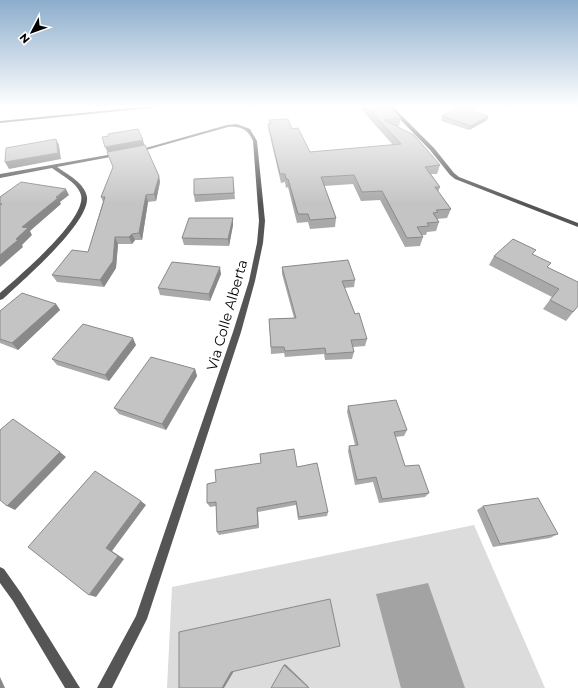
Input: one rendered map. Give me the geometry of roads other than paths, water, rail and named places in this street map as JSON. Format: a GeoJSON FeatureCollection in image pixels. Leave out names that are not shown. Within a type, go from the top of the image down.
{"type":"FeatureCollection","features":[{"type":"Feature","properties":{"kind":"street","name":"Via Colle Alberta"},"geometry":{"type":"LineString","coordinates":[[54,167],[146,149],[182,139]]}},
{"type":"Feature","properties":{"kind":"street","name":"Via Colle Alberta"},"geometry":{"type":"LineString","coordinates":[[104,688],[141,619],[237,332],[260,242],[262,214],[254,139]]}},
{"type":"Feature","properties":{"kind":"street"},"geometry":{"type":"LineString","coordinates":[[422,139],[454,176],[578,225]]}},
{"type":"Feature","properties":{"kind":"street"},"geometry":{"type":"LineString","coordinates":[[0,176],[54,167],[75,183],[84,195],[85,201],[82,212],[55,244],[0,297]]}},
{"type":"Feature","properties":{"kind":"street"},"geometry":{"type":"LineString","coordinates":[[0,573],[17,597],[73,688]]}}]}
